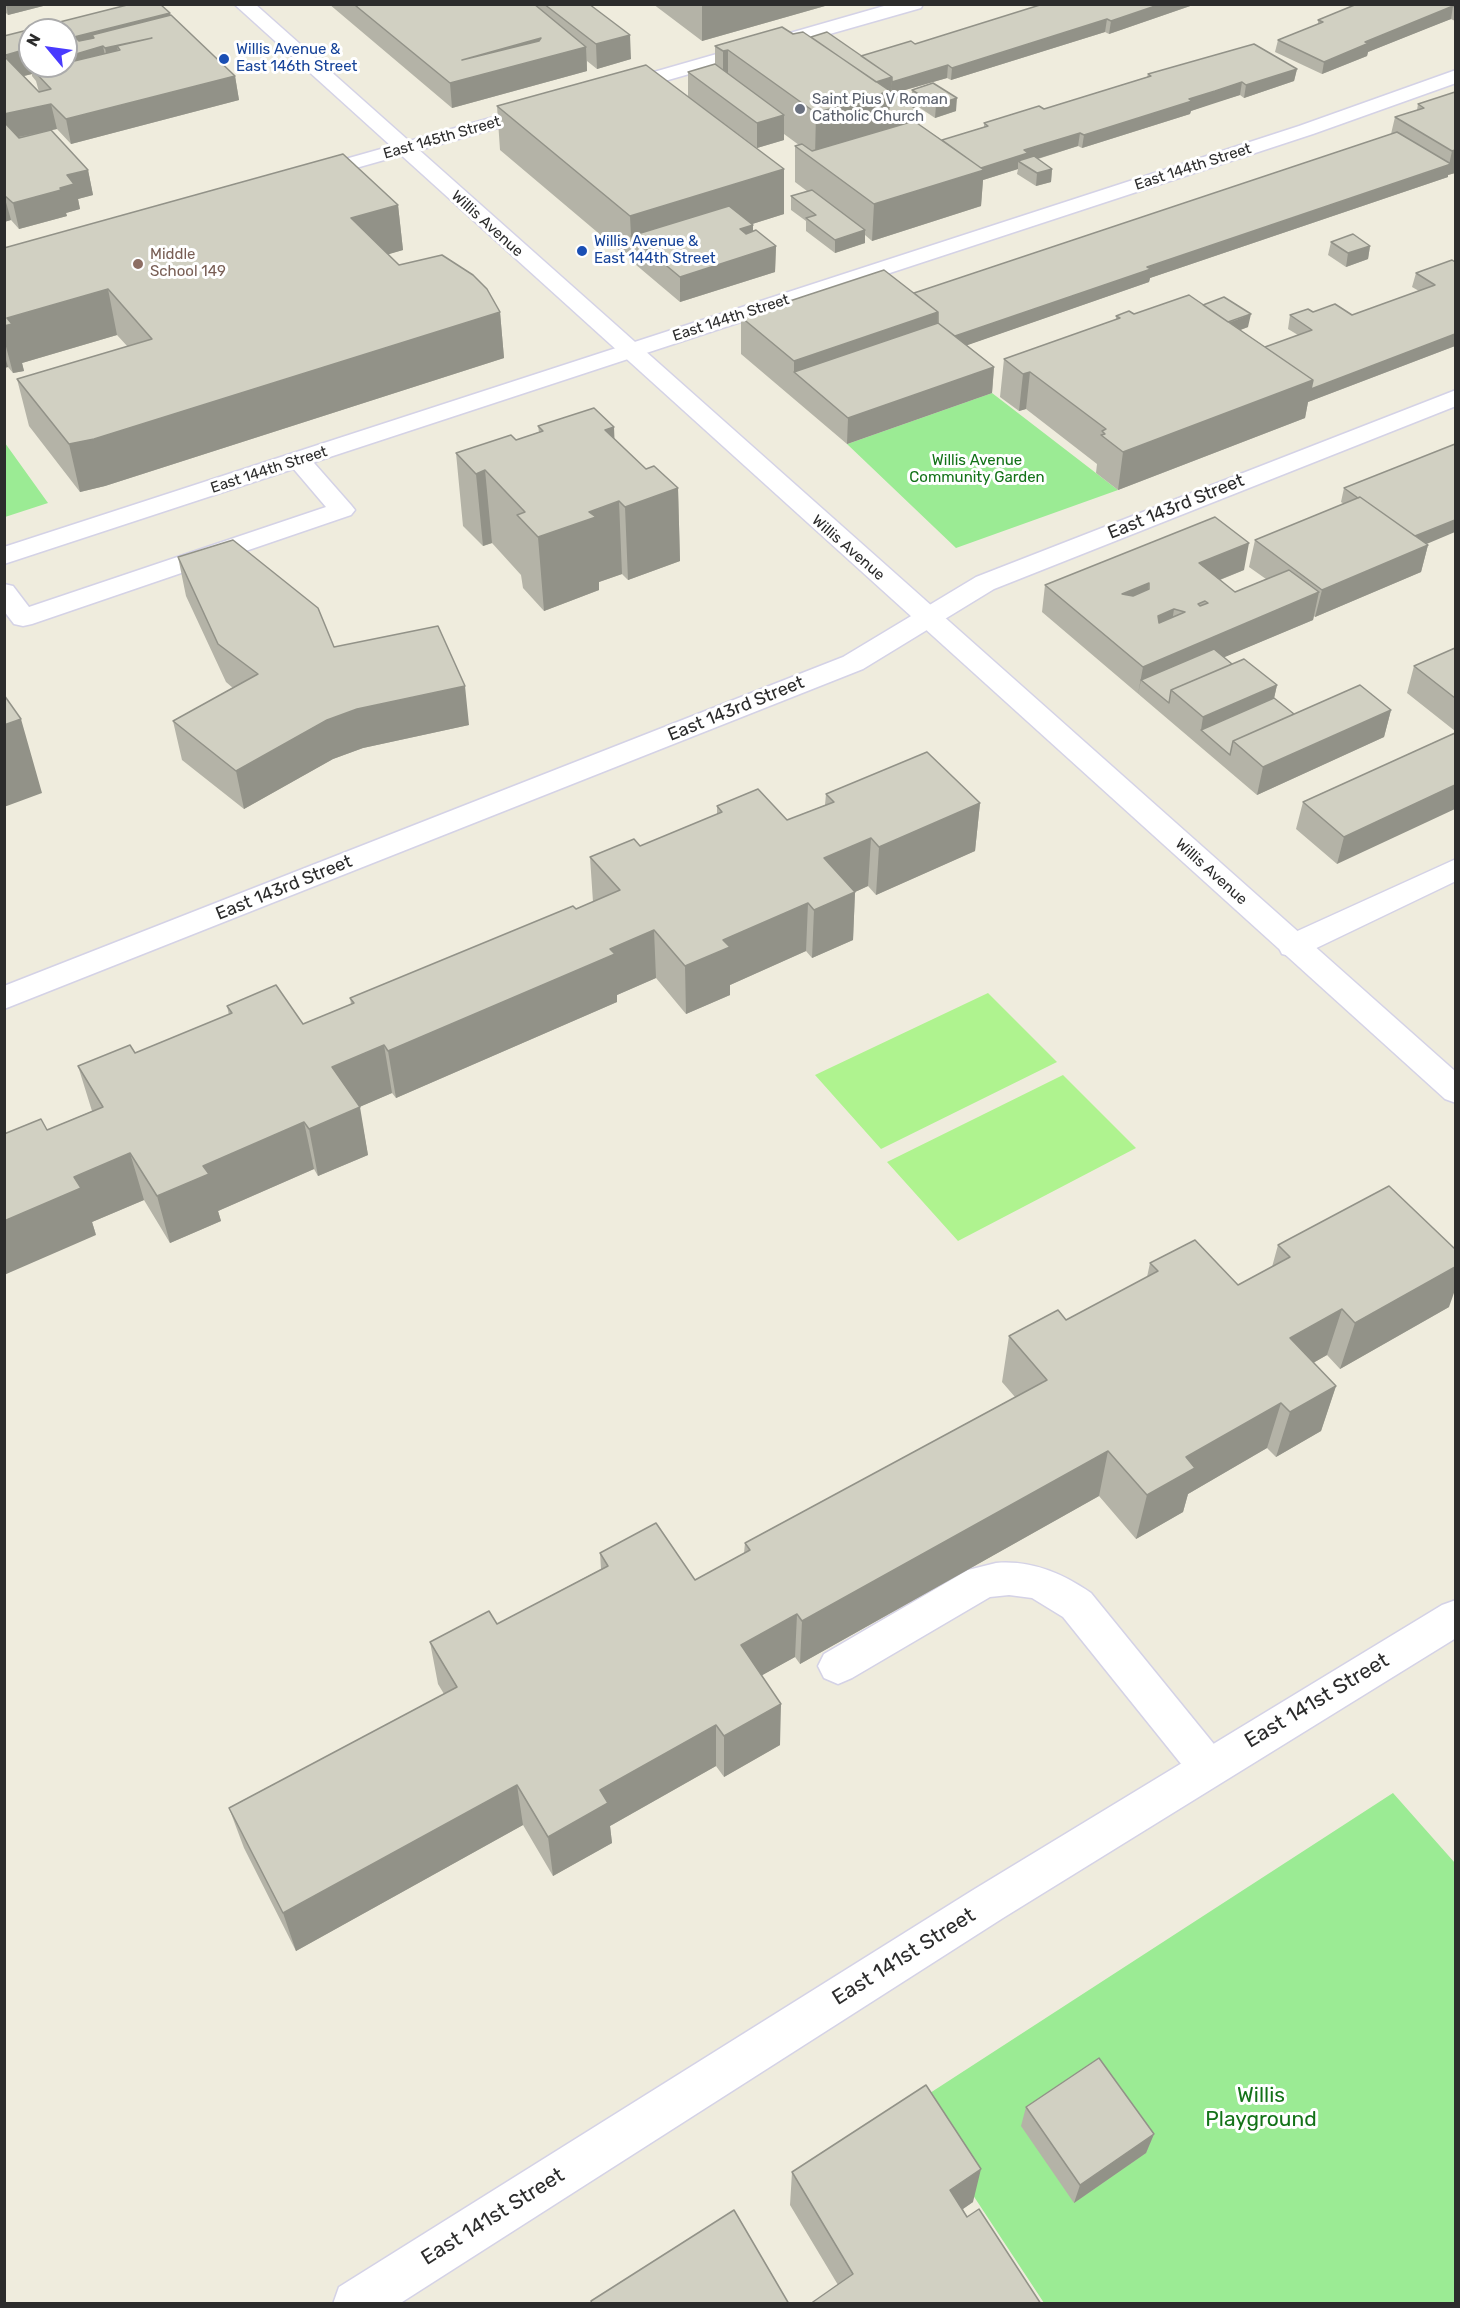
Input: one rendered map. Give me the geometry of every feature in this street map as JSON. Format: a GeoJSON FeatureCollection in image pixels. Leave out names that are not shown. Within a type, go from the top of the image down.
{"type":"FeatureCollection","features":[{"type":"Feature","properties":{"kind":"street","name":"Willis Avenue"},"geometry":{"type":"LineString","coordinates":[[243,4],[1455,1091]]}},
{"type":"Feature","properties":{"kind":"street"},"geometry":{"type":"LineString","coordinates":[[595,95],[915,4]]}},
{"type":"Feature","properties":{"kind":"street","name":"East 144th Street"},"geometry":{"type":"LineString","coordinates":[[4,556],[1306,130],[1455,76]]}},
{"type":"Feature","properties":{"kind":"street","name":"East 145th Street"},"geometry":{"type":"LineString","coordinates":[[290,181],[560,105]]}},
{"type":"Feature","properties":{"kind":"street","name":"East 143rd Street"},"geometry":{"type":"LineString","coordinates":[[4,998],[853,663],[985,583],[1455,397]]}},
{"type":"Feature","properties":{"kind":"street"},"geometry":{"type":"LineString","coordinates":[[4,592],[23,618],[342,510],[298,460]]}},
{"type":"Feature","properties":{"kind":"street"},"geometry":{"type":"LineString","coordinates":[[1293,946],[1455,869]]}},
{"type":"Feature","properties":{"kind":"street"},"geometry":{"type":"LineString","coordinates":[[838,1666],[982,1582],[999,1578],[1024,1579],[1053,1588],[1077,1605],[1208,1767]]}},
{"type":"Feature","properties":{"kind":"street","name":"East 141st Street"},"geometry":{"type":"LineString","coordinates":[[356,2304],[1208,1767],[1455,1617]]}},
{"type":"Feature","properties":{"kind":"green space","name":"Willis Avenue Community Garden"},"geometry":{"type":"Polygon","coordinates":[[[992,393],[1118,490],[956,548],[847,444],[992,393]]]}},
{"type":"Feature","properties":{"kind":"green space"},"geometry":{"type":"Polygon","coordinates":[[[5,443],[48,503],[5,517],[5,443]]]}},
{"type":"Feature","properties":{"kind":"green space"},"geometry":{"type":"Polygon","coordinates":[[[988,993],[1057,1062],[881,1149],[815,1075],[988,993]]]}},
{"type":"Feature","properties":{"kind":"green space"},"geometry":{"type":"Polygon","coordinates":[[[1063,1075],[1136,1148],[958,1241],[887,1162],[1063,1075]]]}},
{"type":"Feature","properties":{"kind":"green space","name":"Willis Playground"},"geometry":{"type":"Polygon","coordinates":[[[1393,1793],[1455,1863],[1455,2303],[1044,2303],[913,2104],[1393,1793]]]}},
{"type":"Feature","properties":{"kind":"building"},"geometry":{"type":"Polygon","coordinates":[[[131,4],[160,4],[170,13],[78,36],[78,18],[75,18],[131,4]]]}},
{"type":"Feature","properties":{"kind":"building"},"geometry":{"type":"Polygon","coordinates":[[[362,4],[534,4],[586,47],[450,83],[356,6],[362,4]],[[541,38],[462,60],[539,41],[541,38]]]}},
{"type":"Feature","properties":{"kind":"building"},"geometry":{"type":"Polygon","coordinates":[[[544,4],[589,4],[630,35],[596,44],[544,4]]]}},
{"type":"Feature","properties":{"kind":"building"},"geometry":{"type":"Polygon","coordinates":[[[1043,4],[1161,4],[952,68],[948,65],[892,82],[892,77],[861,56],[911,41],[915,44],[1043,4]]]}},
{"type":"Feature","properties":{"kind":"building"},"geometry":{"type":"Polygon","coordinates":[[[1357,4],[1455,4],[1455,7],[1365,42],[1369,43],[1324,62],[1278,40],[1323,22],[1318,20],[1357,4]]]}},
{"type":"Feature","properties":{"kind":"building"},"geometry":{"type":"Polygon","coordinates":[[[171,15],[235,76],[66,119],[51,104],[4,114],[4,56],[18,70],[18,78],[25,78],[39,92],[51,89],[41,78],[78,78],[78,60],[120,50],[117,46],[152,38],[105,48],[103,46],[78,53],[78,40],[94,38],[92,35],[171,15]]]}},
{"type":"Feature","properties":{"kind":"building"},"geometry":{"type":"Polygon","coordinates":[[[782,27],[793,34],[803,32],[890,91],[816,113],[728,50],[723,51],[715,46],[782,27]]]}},
{"type":"Feature","properties":{"kind":"building"},"geometry":{"type":"Polygon","coordinates":[[[18,32],[18,52],[6,55],[4,53],[4,36],[18,32]]]}},
{"type":"Feature","properties":{"kind":"building"},"geometry":{"type":"Polygon","coordinates":[[[827,32],[892,77],[876,82],[811,37],[827,32]]]}},
{"type":"Feature","properties":{"kind":"building"},"geometry":{"type":"Polygon","coordinates":[[[1254,44],[1297,69],[1246,85],[1242,82],[1189,99],[1192,101],[1084,135],[1080,133],[1024,150],[1028,153],[981,168],[942,140],[988,126],[984,123],[1039,106],[1044,109],[1151,76],[1148,74],[1254,44]]]}},
{"type":"Feature","properties":{"kind":"building"},"geometry":{"type":"Polygon","coordinates":[[[715,64],[784,115],[757,123],[688,72],[715,64]]]}},
{"type":"Feature","properties":{"kind":"building"},"geometry":{"type":"Polygon","coordinates":[[[646,65],[784,169],[630,216],[497,106],[646,65]]]}},
{"type":"Feature","properties":{"kind":"building"},"geometry":{"type":"Polygon","coordinates":[[[933,83],[957,98],[936,105],[912,90],[933,83]]]}},
{"type":"Feature","properties":{"kind":"building"},"geometry":{"type":"Polygon","coordinates":[[[1455,92],[1455,150],[1452,151],[1395,117],[1424,108],[1418,104],[1455,92]]]}},
{"type":"Feature","properties":{"kind":"building"},"geometry":{"type":"Polygon","coordinates":[[[893,94],[918,110],[888,119],[890,95],[893,94]]]}},
{"type":"Feature","properties":{"kind":"building"},"geometry":{"type":"Polygon","coordinates":[[[914,121],[984,170],[874,204],[795,146],[802,144],[812,151],[914,121]]]}},
{"type":"Feature","properties":{"kind":"building"},"geometry":{"type":"Polygon","coordinates":[[[4,122],[19,138],[51,130],[88,170],[67,175],[74,184],[60,188],[61,190],[13,203],[4,195],[4,122]]]}},
{"type":"Feature","properties":{"kind":"building"},"geometry":{"type":"Polygon","coordinates":[[[1397,132],[1451,164],[1147,267],[1151,269],[955,336],[938,323],[938,312],[914,293],[1397,132]]]}},
{"type":"Feature","properties":{"kind":"building"},"geometry":{"type":"Polygon","coordinates":[[[343,154],[398,205],[351,218],[399,265],[442,255],[473,275],[487,289],[500,312],[94,439],[69,444],[17,379],[152,339],[108,289],[7,318],[12,324],[4,326],[4,248],[343,154]]]}},
{"type":"Feature","properties":{"kind":"building"},"geometry":{"type":"Polygon","coordinates":[[[1034,156],[1052,169],[1037,173],[1018,161],[1034,156]]]}},
{"type":"Feature","properties":{"kind":"building"},"geometry":{"type":"Polygon","coordinates":[[[812,190],[865,230],[835,240],[806,218],[816,215],[791,196],[812,190]]]}},
{"type":"Feature","properties":{"kind":"building"},"geometry":{"type":"Polygon","coordinates":[[[729,206],[753,225],[740,229],[746,234],[756,230],[776,246],[680,277],[631,236],[729,206]]]}},
{"type":"Feature","properties":{"kind":"building"},"geometry":{"type":"Polygon","coordinates":[[[1353,234],[1370,246],[1348,253],[1331,242],[1353,234]]]}},
{"type":"Feature","properties":{"kind":"building"},"geometry":{"type":"Polygon","coordinates":[[[1452,260],[1455,262],[1455,334],[1311,389],[1313,380],[1265,347],[1312,330],[1290,315],[1308,309],[1313,312],[1335,304],[1352,315],[1435,285],[1416,273],[1452,260]]]}},
{"type":"Feature","properties":{"kind":"building"},"geometry":{"type":"Polygon","coordinates":[[[884,270],[938,312],[794,361],[741,317],[884,270]]]}},
{"type":"Feature","properties":{"kind":"building"},"geometry":{"type":"Polygon","coordinates":[[[1189,295],[1313,380],[1123,452],[1101,435],[1105,434],[1102,431],[1106,429],[1030,372],[1023,374],[1004,359],[1120,318],[1116,316],[1129,311],[1134,314],[1189,295]]]}},
{"type":"Feature","properties":{"kind":"building"},"geometry":{"type":"Polygon","coordinates":[[[1224,297],[1251,314],[1228,322],[1203,305],[1224,297]]]}},
{"type":"Feature","properties":{"kind":"building"},"geometry":{"type":"Polygon","coordinates":[[[938,323],[994,367],[848,418],[794,372],[938,323]]]}},
{"type":"Feature","properties":{"kind":"building"},"geometry":{"type":"Polygon","coordinates":[[[594,408],[614,427],[605,430],[646,469],[654,466],[678,488],[625,507],[619,501],[589,512],[596,517],[538,537],[517,515],[525,512],[485,470],[476,474],[456,453],[511,435],[516,440],[543,431],[538,426],[594,408]]]}},
{"type":"Feature","properties":{"kind":"building"},"geometry":{"type":"Polygon","coordinates":[[[1455,444],[1455,520],[1415,536],[1344,488],[1455,444]]]}},
{"type":"Feature","properties":{"kind":"building"},"geometry":{"type":"Polygon","coordinates":[[[1360,497],[1428,545],[1322,590],[1255,540],[1360,497]]]}},
{"type":"Feature","properties":{"kind":"building"},"geometry":{"type":"Polygon","coordinates":[[[1215,517],[1249,543],[1199,563],[1235,592],[1289,570],[1319,592],[1143,667],[1045,585],[1215,517]],[[1149,583],[1122,594],[1133,596],[1149,589],[1149,583]],[[1174,609],[1158,616],[1159,623],[1185,612],[1174,609]]]}},
{"type":"Feature","properties":{"kind":"building"},"geometry":{"type":"Polygon","coordinates":[[[233,540],[318,608],[334,647],[438,626],[465,686],[357,709],[327,720],[236,771],[173,721],[258,674],[218,644],[178,557],[233,540]]]}},
{"type":"Feature","properties":{"kind":"building"},"geometry":{"type":"Polygon","coordinates":[[[1455,648],[1455,698],[1414,666],[1455,648]]]}},
{"type":"Feature","properties":{"kind":"building"},"geometry":{"type":"Polygon","coordinates":[[[1214,649],[1232,664],[1171,690],[1169,703],[1141,680],[1214,649]]]}},
{"type":"Feature","properties":{"kind":"building"},"geometry":{"type":"Polygon","coordinates":[[[1244,659],[1277,685],[1203,717],[1171,690],[1244,659]]]}},
{"type":"Feature","properties":{"kind":"building"},"geometry":{"type":"Polygon","coordinates":[[[1360,685],[1391,710],[1263,767],[1233,741],[1360,685]]]}},
{"type":"Feature","properties":{"kind":"building"},"geometry":{"type":"Polygon","coordinates":[[[4,695],[21,719],[4,725],[4,695]]]}},
{"type":"Feature","properties":{"kind":"building"},"geometry":{"type":"Polygon","coordinates":[[[1274,698],[1294,714],[1233,741],[1230,755],[1201,730],[1274,698]]]}},
{"type":"Feature","properties":{"kind":"building"},"geometry":{"type":"Polygon","coordinates":[[[1455,733],[1455,785],[1344,837],[1303,802],[1455,733]]]}},
{"type":"Feature","properties":{"kind":"building"},"geometry":{"type":"Polygon","coordinates":[[[927,752],[980,803],[879,847],[871,838],[824,858],[855,892],[814,910],[808,903],[723,940],[730,947],[685,966],[654,930],[610,949],[615,954],[388,1051],[384,1045],[332,1067],[360,1107],[309,1129],[304,1122],[203,1166],[209,1174],[157,1196],[130,1153],[74,1177],[81,1188],[4,1221],[4,1134],[41,1119],[47,1130],[103,1107],[78,1066],[130,1045],[135,1053],[232,1013],[227,1006],[276,985],[303,1024],[354,1003],[350,998],[573,906],[576,909],[620,890],[590,857],[634,839],[640,846],[722,812],[717,806],[758,789],[787,820],[834,802],[826,794],[927,752]]]}},
{"type":"Feature","properties":{"kind":"building"},"geometry":{"type":"Polygon","coordinates":[[[1389,1186],[1455,1249],[1455,1267],[1355,1323],[1342,1309],[1290,1338],[1336,1386],[1290,1412],[1281,1403],[1186,1457],[1195,1468],[1147,1495],[1108,1451],[802,1621],[797,1614],[741,1645],[781,1704],[724,1736],[716,1725],[600,1790],[608,1803],[548,1837],[517,1785],[283,1913],[229,1808],[457,1687],[430,1642],[489,1611],[497,1624],[608,1566],[600,1553],[656,1523],[695,1580],[750,1550],[745,1543],[1047,1380],[1009,1336],[1058,1310],[1066,1320],[1158,1271],[1150,1263],[1195,1240],[1238,1285],[1290,1257],[1278,1245],[1389,1186]]]}},
{"type":"Feature","properties":{"kind":"building"},"geometry":{"type":"Polygon","coordinates":[[[1099,2058],[1154,2134],[1080,2185],[1026,2107],[1099,2058]]]}},
{"type":"Feature","properties":{"kind":"building"},"geometry":{"type":"Polygon","coordinates":[[[926,2085],[981,2169],[950,2190],[967,2217],[979,2209],[1041,2304],[810,2304],[853,2274],[792,2172],[926,2085]]]}},
{"type":"Feature","properties":{"kind":"building"},"geometry":{"type":"Polygon","coordinates":[[[734,2210],[789,2304],[592,2304],[591,2301],[734,2210]]]}},
{"type":"Feature","properties":{"kind":"place","name":"Willis Avenue & East 146th Street"},"geometry":{"type":"Point","coordinates":[224,59]}},
{"type":"Feature","properties":{"kind":"place","name":"Saint Pius V Roman Catholic Church"},"geometry":{"type":"Point","coordinates":[800,109]}},
{"type":"Feature","properties":{"kind":"place","name":"Willis Avenue & East 144th Street"},"geometry":{"type":"Point","coordinates":[582,251]}},
{"type":"Feature","properties":{"kind":"place","name":"Middle School 149"},"geometry":{"type":"Point","coordinates":[138,264]}}]}
